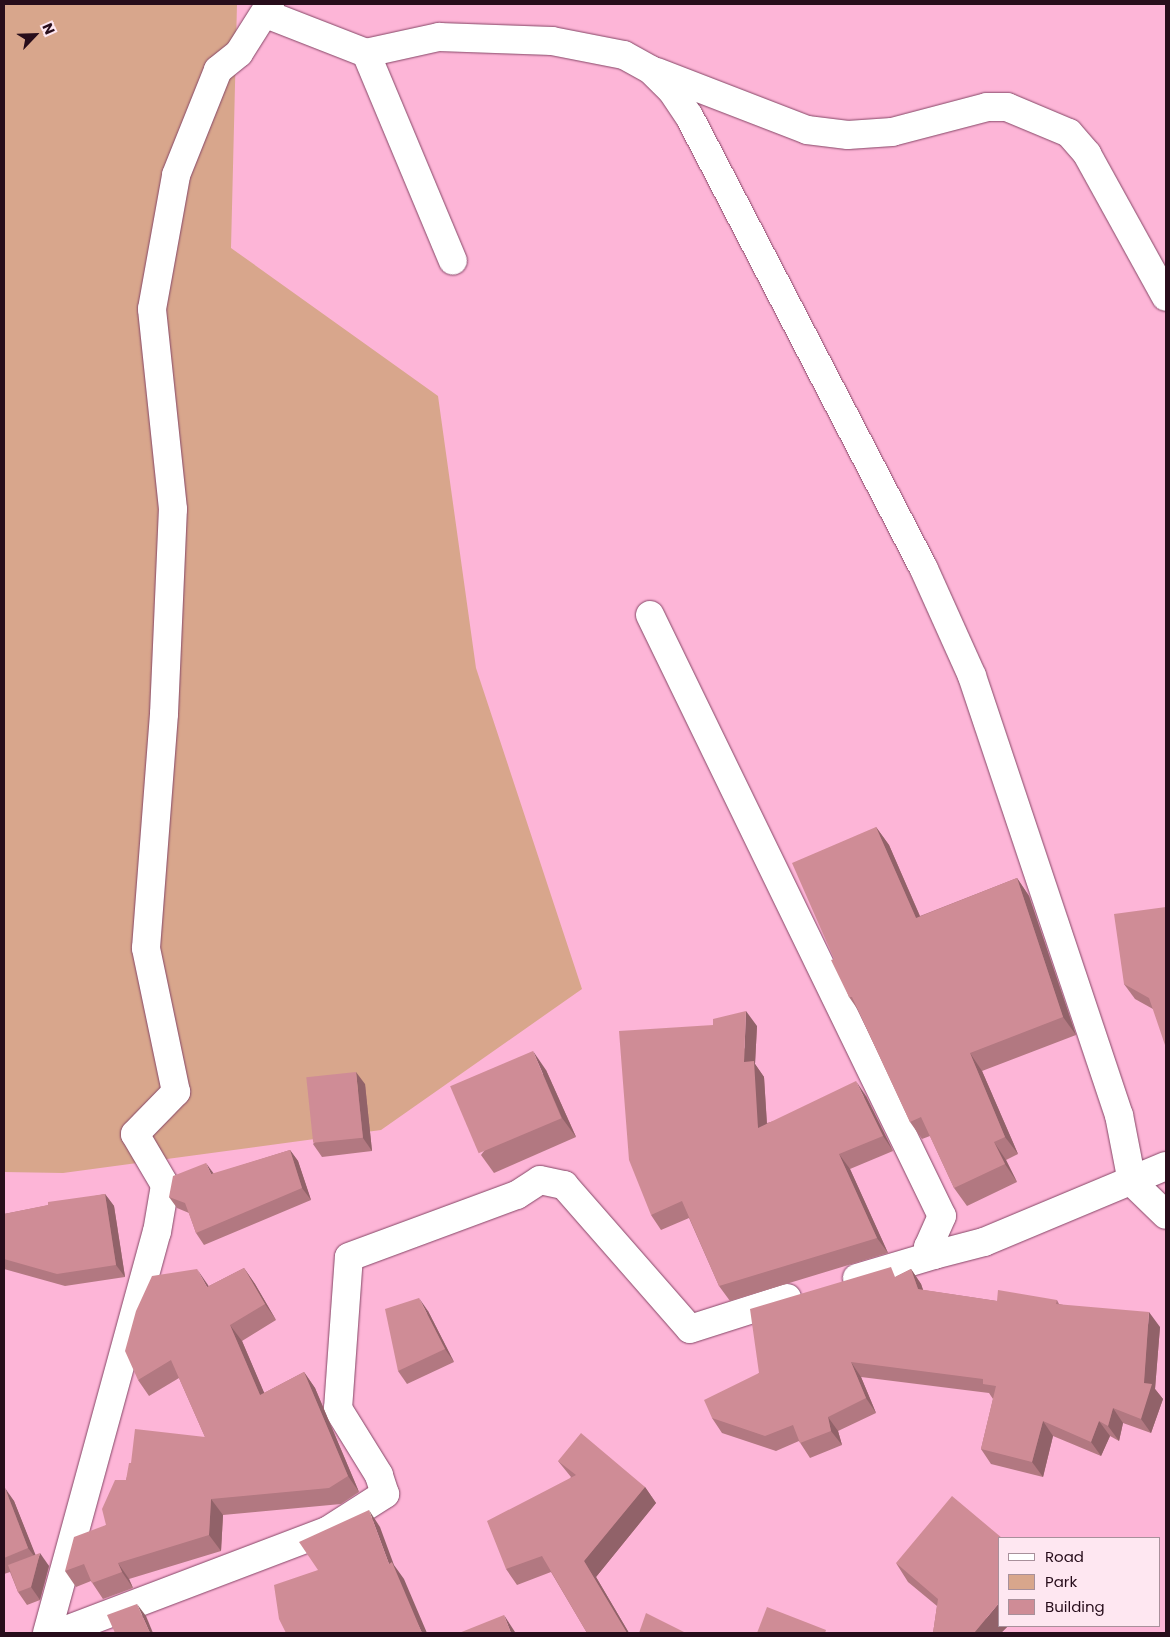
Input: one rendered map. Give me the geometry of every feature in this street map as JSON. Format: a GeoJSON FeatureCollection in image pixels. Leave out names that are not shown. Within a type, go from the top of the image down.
{"type":"FeatureCollection","features":[{"type":"Feature","properties":{"kind":"street"},"geometry":{"type":"LineString","coordinates":[[47,1633],[157,1232],[164,1194],[165,1185],[135,1134],[176,1092],[146,948],[164,714],[173,509],[152,309],[176,175],[218,70],[239,52],[268,9],[366,53],[440,37],[552,41],[624,55],[651,70],[808,130],[848,134],[892,132],[987,107],[1007,107],[1069,133],[1087,154],[1166,297]]}},
{"type":"Feature","properties":{"kind":"street"},"geometry":{"type":"LineString","coordinates":[[366,53],[452,261]]}},
{"type":"Feature","properties":{"kind":"street"},"geometry":{"type":"LineString","coordinates":[[651,70],[672,91],[689,116],[924,570],[972,676],[1119,1114],[1132,1182],[1166,1215]]}},
{"type":"Feature","properties":{"kind":"street"},"geometry":{"type":"LineString","coordinates":[[650,615],[942,1216],[928,1247],[934,1255]]}},
{"type":"Feature","properties":{"kind":"street"},"geometry":{"type":"LineString","coordinates":[[58,1633],[327,1531],[385,1494],[379,1475],[338,1409],[349,1257],[517,1195],[540,1180],[564,1185],[690,1329],[822,1288],[984,1242],[1132,1182],[1166,1166]]}},
{"type":"Feature","properties":{"kind":"green space"},"geometry":{"type":"Polygon","coordinates":[[[4,4],[237,4],[231,248],[438,396],[476,668],[582,989],[381,1130],[63,1173],[4,1172],[4,4]]]}},
{"type":"Feature","properties":{"kind":"building"},"geometry":{"type":"Polygon","coordinates":[[[876,827],[916,918],[1017,878],[1063,1017],[970,1053],[1005,1137],[994,1142],[1005,1164],[954,1188],[921,1117],[910,1122],[852,997],[849,997],[831,960],[834,959],[792,863],[876,827]]]}},
{"type":"Feature","properties":{"kind":"building"},"geometry":{"type":"Polygon","coordinates":[[[1166,907],[1166,1048],[1149,998],[1124,984],[1114,914],[1166,907]]]}},
{"type":"Feature","properties":{"kind":"building"},"geometry":{"type":"Polygon","coordinates":[[[746,1011],[744,1062],[754,1061],[758,1128],[856,1081],[883,1136],[839,1154],[877,1238],[719,1286],[682,1201],[651,1215],[629,1160],[619,1031],[713,1025],[713,1019],[746,1011]]]}},
{"type":"Feature","properties":{"kind":"building"},"geometry":{"type":"Polygon","coordinates":[[[533,1051],[562,1118],[479,1153],[450,1086],[533,1051]]]}},
{"type":"Feature","properties":{"kind":"building"},"geometry":{"type":"Polygon","coordinates":[[[356,1072],[363,1138],[313,1143],[306,1077],[356,1072]]]}},
{"type":"Feature","properties":{"kind":"building"},"geometry":{"type":"Polygon","coordinates":[[[290,1150],[302,1188],[196,1233],[185,1203],[169,1197],[173,1176],[206,1163],[211,1174],[290,1150]]]}},
{"type":"Feature","properties":{"kind":"building"},"geometry":{"type":"Polygon","coordinates":[[[105,1194],[116,1265],[57,1274],[4,1259],[4,1214],[48,1205],[48,1202],[105,1194]]]}},
{"type":"Feature","properties":{"kind":"building"},"geometry":{"type":"Polygon","coordinates":[[[891,1267],[895,1277],[911,1269],[918,1289],[997,1301],[998,1290],[1057,1300],[1056,1304],[1149,1312],[1144,1383],[1152,1384],[1141,1419],[1113,1408],[1108,1426],[1099,1421],[1091,1442],[1043,1421],[1032,1462],[981,1449],[996,1386],[983,1384],[983,1379],[851,1362],[866,1398],[828,1417],[831,1431],[800,1443],[793,1425],[765,1436],[712,1418],[704,1400],[759,1373],[750,1309],[891,1267]]]}},
{"type":"Feature","properties":{"kind":"building"},"geometry":{"type":"Polygon","coordinates":[[[244,1268],[265,1304],[230,1325],[260,1395],[304,1372],[348,1476],[329,1488],[211,1499],[209,1535],[118,1563],[122,1572],[92,1583],[84,1564],[65,1571],[74,1537],[106,1525],[102,1509],[115,1480],[126,1480],[129,1463],[131,1463],[135,1429],[205,1437],[171,1360],[138,1380],[125,1351],[136,1311],[152,1276],[197,1269],[207,1287],[244,1268]]]}},
{"type":"Feature","properties":{"kind":"building"},"geometry":{"type":"Polygon","coordinates":[[[419,1298],[445,1349],[398,1371],[385,1309],[419,1298]]]}},
{"type":"Feature","properties":{"kind":"building"},"geometry":{"type":"Polygon","coordinates":[[[581,1433],[645,1487],[584,1561],[627,1633],[587,1633],[542,1556],[506,1569],[487,1521],[576,1475],[558,1461],[581,1433]]]}},
{"type":"Feature","properties":{"kind":"building"},"geometry":{"type":"Polygon","coordinates":[[[4,1489],[28,1548],[4,1558],[4,1489]]]}},
{"type":"Feature","properties":{"kind":"building"},"geometry":{"type":"Polygon","coordinates":[[[952,1496],[1001,1537],[998,1537],[998,1604],[974,1633],[933,1633],[938,1599],[896,1563],[952,1496]]]}},
{"type":"Feature","properties":{"kind":"building"},"geometry":{"type":"Polygon","coordinates":[[[369,1510],[389,1564],[392,1562],[422,1633],[286,1633],[279,1619],[274,1585],[318,1570],[299,1542],[369,1510]]]}},
{"type":"Feature","properties":{"kind":"building"},"geometry":{"type":"Polygon","coordinates":[[[40,1553],[31,1587],[18,1592],[8,1565],[40,1553]]]}},
{"type":"Feature","properties":{"kind":"building"},"geometry":{"type":"Polygon","coordinates":[[[137,1604],[150,1633],[115,1633],[107,1615],[137,1604]]]}},
{"type":"Feature","properties":{"kind":"building"},"geometry":{"type":"Polygon","coordinates":[[[767,1607],[826,1630],[825,1633],[757,1633],[767,1607]]]}},
{"type":"Feature","properties":{"kind":"building"},"geometry":{"type":"Polygon","coordinates":[[[646,1613],[686,1633],[639,1633],[646,1613]]]}},
{"type":"Feature","properties":{"kind":"building"},"geometry":{"type":"Polygon","coordinates":[[[504,1615],[511,1633],[459,1633],[504,1615]]]}}]}
